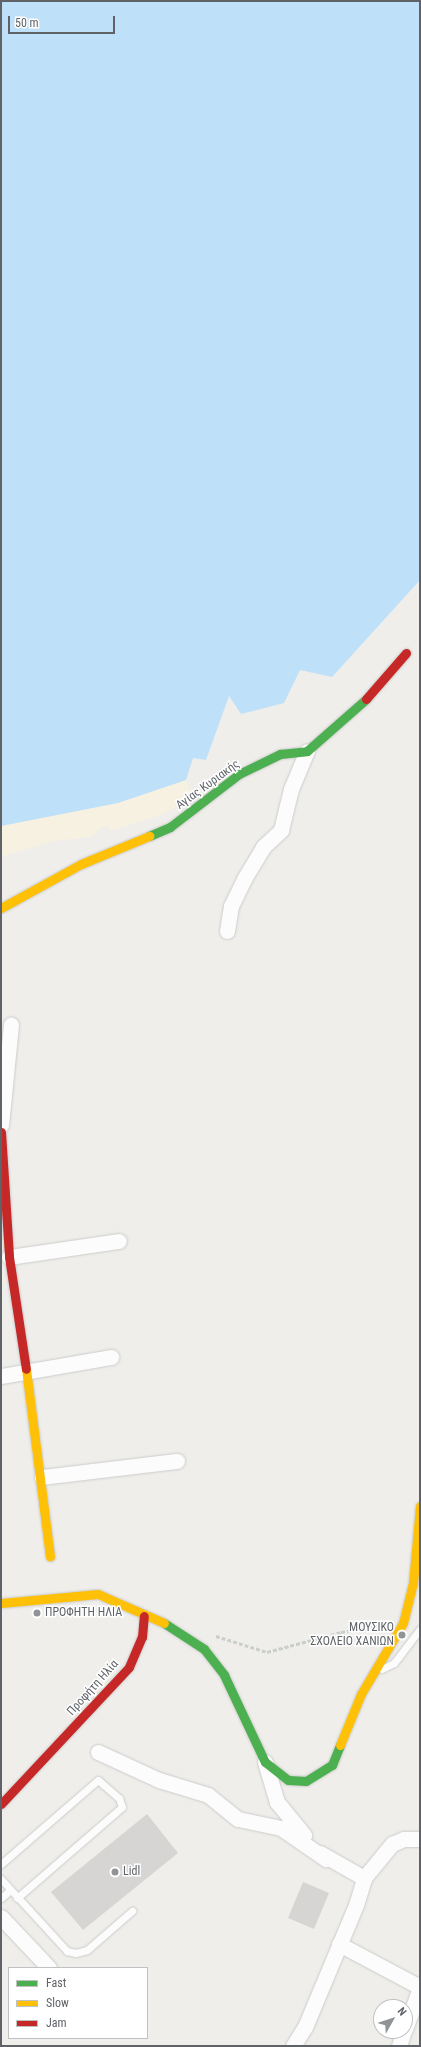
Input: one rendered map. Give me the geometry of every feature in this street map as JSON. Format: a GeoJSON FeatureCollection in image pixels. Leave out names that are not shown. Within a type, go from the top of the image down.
{"type":"FeatureCollection","features":[{"type":"Feature","properties":{"kind":"street"},"geometry":{"type":"LineString","coordinates":[[227,931],[231,906],[244,879],[263,847],[281,830],[291,790],[307,751],[372,695],[406,653]]}},
{"type":"Feature","properties":{"kind":"street","name":"Αγίας Κυριακής"},"geometry":{"type":"LineString","coordinates":[[1,908],[81,864],[170,827],[240,774],[280,754],[307,751]]}},
{"type":"Feature","properties":{"kind":"street"},"geometry":{"type":"LineString","coordinates":[[1,1125],[11,1024]]}},
{"type":"Feature","properties":{"kind":"street"},"geometry":{"type":"LineString","coordinates":[[1,1132],[9,1257],[42,1477],[50,1556]]}},
{"type":"Feature","properties":{"kind":"street"},"geometry":{"type":"LineString","coordinates":[[9,1257],[119,1241]]}},
{"type":"Feature","properties":{"kind":"street"},"geometry":{"type":"LineString","coordinates":[[1,1376],[112,1357]]}},
{"type":"Feature","properties":{"kind":"street"},"geometry":{"type":"LineString","coordinates":[[42,1477],[177,1461]]}},
{"type":"Feature","properties":{"kind":"street"},"geometry":{"type":"LineString","coordinates":[[265,1762],[288,1780],[306,1781],[324,1773],[332,1765],[361,1694],[403,1623],[413,1582],[420,1506]]}},
{"type":"Feature","properties":{"kind":"street"},"geometry":{"type":"LineString","coordinates":[[1,1603],[98,1594],[131,1606],[144,1616],[180,1631],[215,1661],[238,1703],[265,1762],[272,1790],[282,1812],[326,1859]]}},
{"type":"Feature","properties":{"kind":"street","name":"Προφήτη Ηλία"},"geometry":{"type":"LineString","coordinates":[[1,1804],[129,1667],[142,1637],[144,1616]]}},
{"type":"Feature","properties":{"kind":"street"},"geometry":{"type":"LineString","coordinates":[[98,1752],[159,1780],[208,1795],[238,1819],[281,1828],[326,1859],[364,1878]]}},
{"type":"Feature","properties":{"kind":"street"},"geometry":{"type":"LineString","coordinates":[[299,2044],[364,1878],[392,1844],[420,1839]]}},
{"type":"Feature","properties":{"kind":"street"},"geometry":{"type":"LineString","coordinates":[[1,1917],[48,1967]]}},
{"type":"Feature","properties":{"kind":"street"},"geometry":{"type":"LineString","coordinates":[[339,1944],[420,1987],[413,2007]]}},
{"type":"Feature","properties":{"kind":"lane"},"geometry":{"type":"LineString","coordinates":[[375,1672],[394,1663],[420,1629]]}},
{"type":"Feature","properties":{"kind":"lane"},"geometry":{"type":"LineString","coordinates":[[1,1864],[98,1780],[119,1798],[122,1807],[18,1898]]}},
{"type":"Feature","properties":{"kind":"lane"},"geometry":{"type":"LineString","coordinates":[[1,1880],[9,1891],[18,1898],[67,1951],[76,1953],[87,1950],[132,1910]]}},
{"type":"Feature","properties":{"kind":"lane"},"geometry":{"type":"LineString","coordinates":[[1,1898],[9,1891]]}},
{"type":"Feature","properties":{"kind":"path"},"geometry":{"type":"LineString","coordinates":[[212,1634],[267,1652],[341,1632],[403,1623]]}},
{"type":"Feature","properties":{"kind":"sand"},"geometry":{"type":"Polygon","coordinates":[[[186,780],[194,799],[158,816],[110,831],[109,826],[100,828],[91,837],[54,841],[1,857],[1,826],[118,803],[186,780]]]}},
{"type":"Feature","properties":{"kind":"water"},"geometry":{"type":"Polygon","coordinates":[[[1,1],[420,1],[420,580],[332,677],[300,670],[284,703],[241,714],[229,696],[206,760],[193,758],[186,780],[118,803],[1,826],[1,1]]]}},
{"type":"Feature","properties":{"kind":"building","name":"Lidl"},"geometry":{"type":"Polygon","coordinates":[[[147,1814],[178,1853],[83,1930],[51,1892],[147,1814]]]}},
{"type":"Feature","properties":{"kind":"building"},"geometry":{"type":"Polygon","coordinates":[[[303,1882],[329,1893],[314,1929],[288,1918],[303,1882]]]}},
{"type":"Feature","properties":{"kind":"traffic: fast"},"geometry":{"type":"LineString","coordinates":[[149,836],[170,827],[239,774],[280,754],[307,751],[366,699]]}},
{"type":"Feature","properties":{"kind":"traffic: fast"},"geometry":{"type":"LineString","coordinates":[[164,1623],[204,1649],[224,1675],[265,1762],[288,1780],[306,1781],[332,1765],[340,1745]]}},
{"type":"Feature","properties":{"kind":"traffic: slow"},"geometry":{"type":"LineString","coordinates":[[1,908],[81,864],[149,836]]}},
{"type":"Feature","properties":{"kind":"traffic: slow"},"geometry":{"type":"LineString","coordinates":[[26,1369],[50,1556]]}},
{"type":"Feature","properties":{"kind":"traffic: slow"},"geometry":{"type":"LineString","coordinates":[[340,1745],[361,1694],[403,1623],[413,1583],[420,1506]]}},
{"type":"Feature","properties":{"kind":"traffic: slow"},"geometry":{"type":"LineString","coordinates":[[1,1603],[98,1594],[164,1623]]}},
{"type":"Feature","properties":{"kind":"traffic: jam"},"geometry":{"type":"LineString","coordinates":[[366,699],[406,653]]}},
{"type":"Feature","properties":{"kind":"traffic: jam"},"geometry":{"type":"LineString","coordinates":[[1,1132],[9,1257],[26,1369]]}},
{"type":"Feature","properties":{"kind":"traffic: jam"},"geometry":{"type":"LineString","coordinates":[[1,1804],[129,1667],[142,1637],[144,1616]]}},
{"type":"Feature","properties":{"kind":"place","name":"ΠΡΟΦΗΤΗ ΗΛΙΑ"},"geometry":{"type":"Point","coordinates":[37,1613]}},
{"type":"Feature","properties":{"kind":"place","name":"ΜΟΥΣΙΚΟ ΣΧΟΛΕΙΟ ΧΑΝΙΩΝ"},"geometry":{"type":"Point","coordinates":[402,1635]}},
{"type":"Feature","properties":{"kind":"place","name":"Lidl"},"geometry":{"type":"Point","coordinates":[115,1872]}}]}
